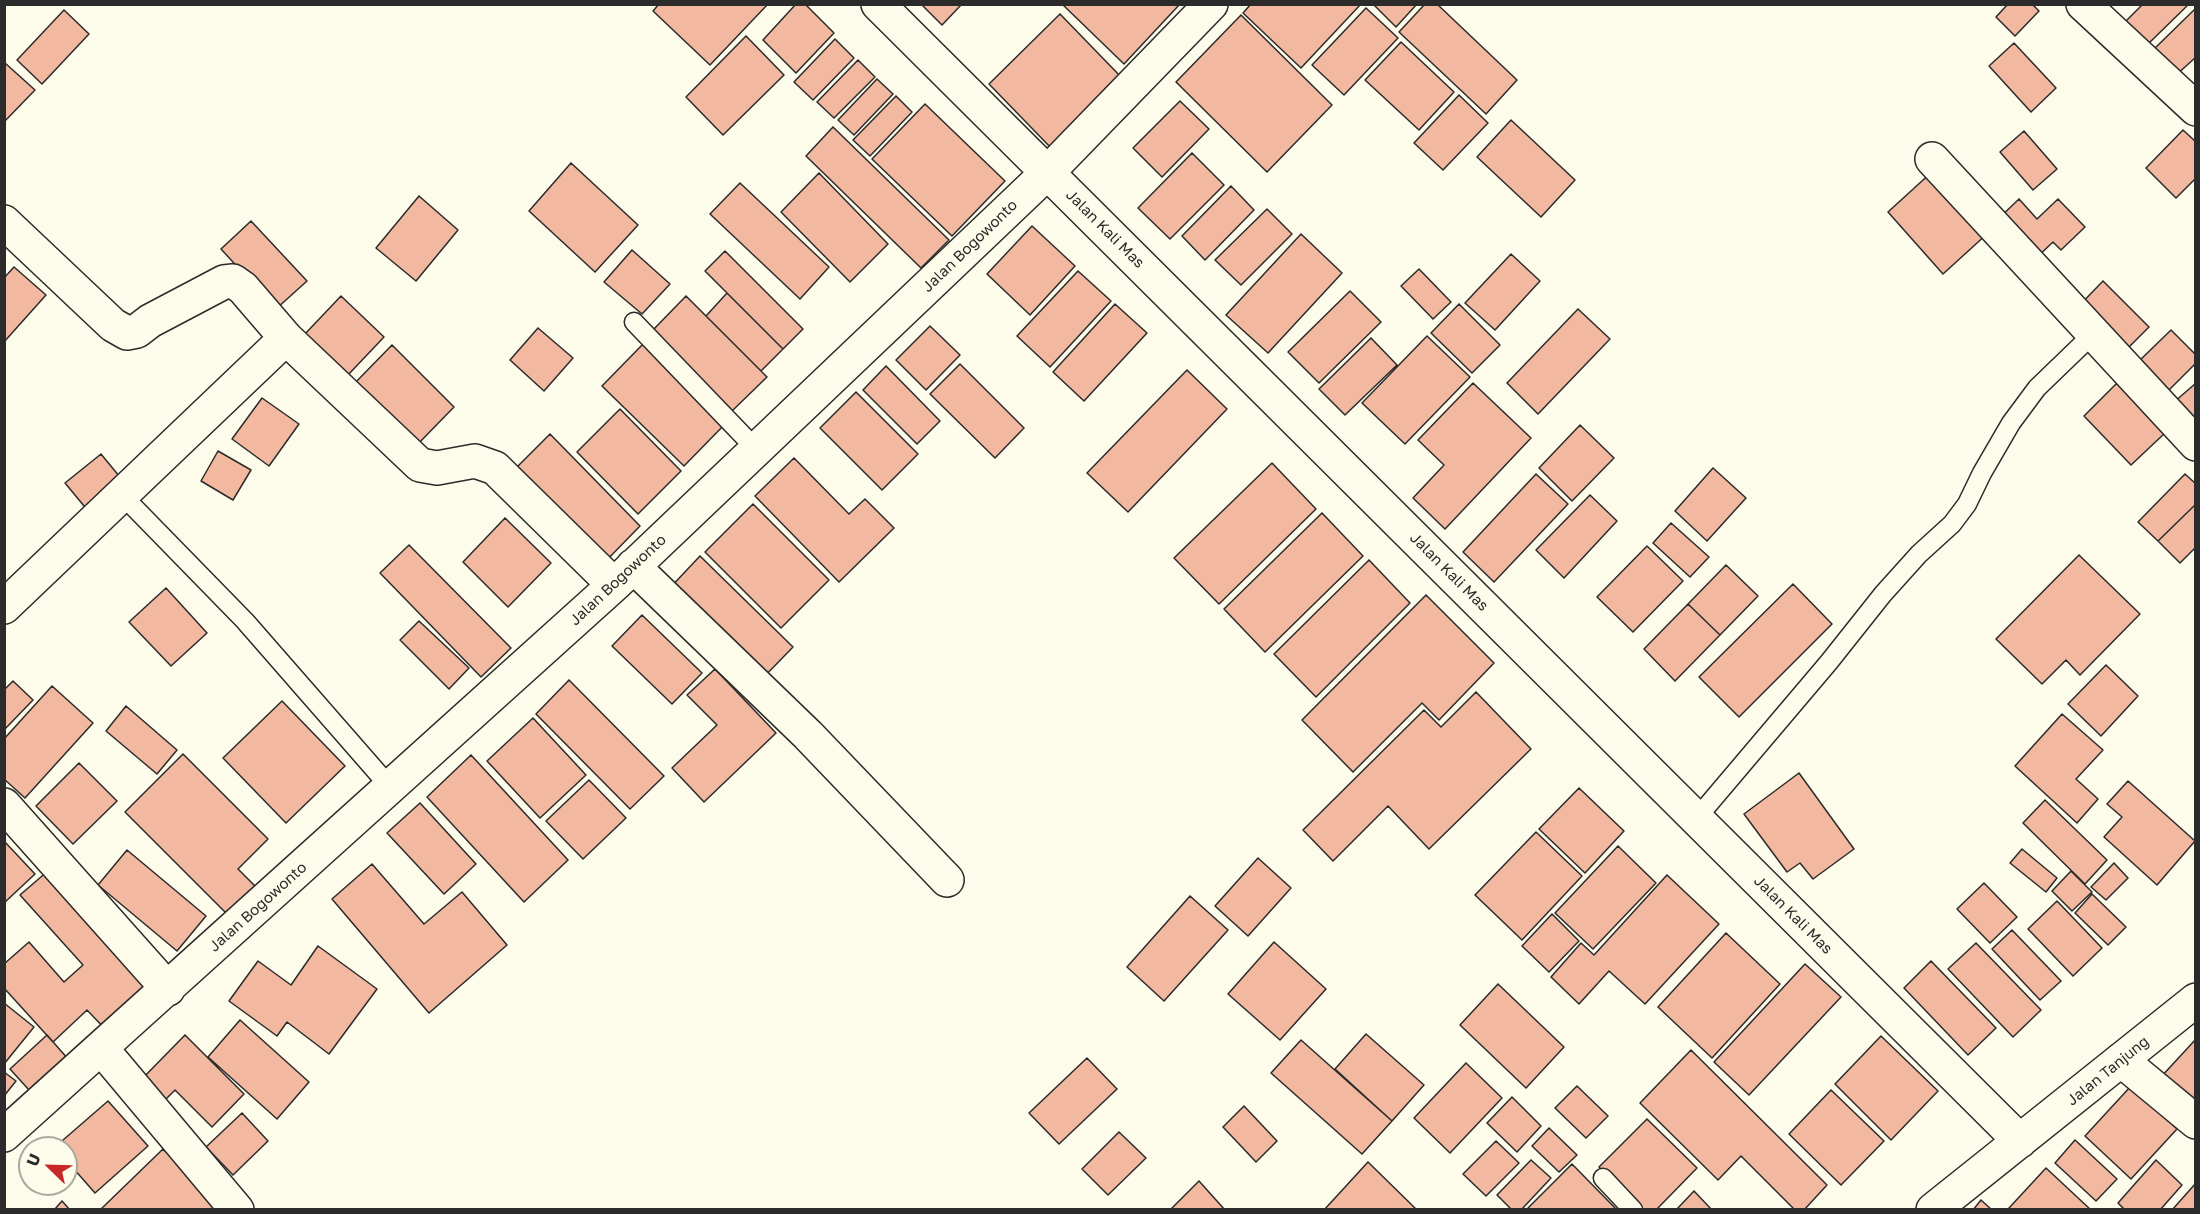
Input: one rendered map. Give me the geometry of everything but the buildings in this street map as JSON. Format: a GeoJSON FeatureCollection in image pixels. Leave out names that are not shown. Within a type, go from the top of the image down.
{"type":"FeatureCollection","features":[{"type":"Feature","properties":{"kind":"street","name":"Jalan Kali Mas"},"geometry":{"type":"LineString","coordinates":[[878,4],[2020,1141]]}},
{"type":"Feature","properties":{"kind":"street","name":"Jalan Bogowonto"},"geometry":{"type":"LineString","coordinates":[[4,1135],[623,575],[1048,172],[1211,4]]}},
{"type":"Feature","properties":{"kind":"street"},"geometry":{"type":"LineString","coordinates":[[2083,4],[2196,110]]}},
{"type":"Feature","properties":{"kind":"street"},"geometry":{"type":"LineString","coordinates":[[1932,159],[2196,444]]}},
{"type":"Feature","properties":{"kind":"street"},"geometry":{"type":"LineString","coordinates":[[4,222],[113,325],[127,333],[137,331],[150,321],[224,282],[233,281],[243,288],[285,339],[420,465],[437,468],[475,462],[495,468],[623,575],[808,735],[947,880]]}},
{"type":"Feature","properties":{"kind":"street"},"geometry":{"type":"LineString","coordinates":[[4,607],[285,339]]}},
{"type":"Feature","properties":{"kind":"street"},"geometry":{"type":"LineString","coordinates":[[4,805],[168,989]]}},
{"type":"Feature","properties":{"kind":"street","name":"Jalan Tanjung"},"geometry":{"type":"LineString","coordinates":[[1933,1209],[2196,1000]]}},
{"type":"Feature","properties":{"kind":"street"},"geometry":{"type":"LineString","coordinates":[[101,1048],[237,1209]]}},
{"type":"Feature","properties":{"kind":"street"},"geometry":{"type":"LineString","coordinates":[[2121,1060],[2196,1122]]}},
{"type":"Feature","properties":{"kind":"lane"},"geometry":{"type":"LineString","coordinates":[[634,322],[756,449]]}},
{"type":"Feature","properties":{"kind":"lane"},"geometry":{"type":"LineString","coordinates":[[1696,819],[1829,662],[1883,594],[1919,554],[1952,524],[1967,504],[2011,423],[2037,388],[2094,333]]}},
{"type":"Feature","properties":{"kind":"lane"},"geometry":{"type":"LineString","coordinates":[[122,495],[245,621],[390,787]]}},
{"type":"Feature","properties":{"kind":"lane"},"geometry":{"type":"LineString","coordinates":[[1603,1178],[1633,1209]]}}]}
